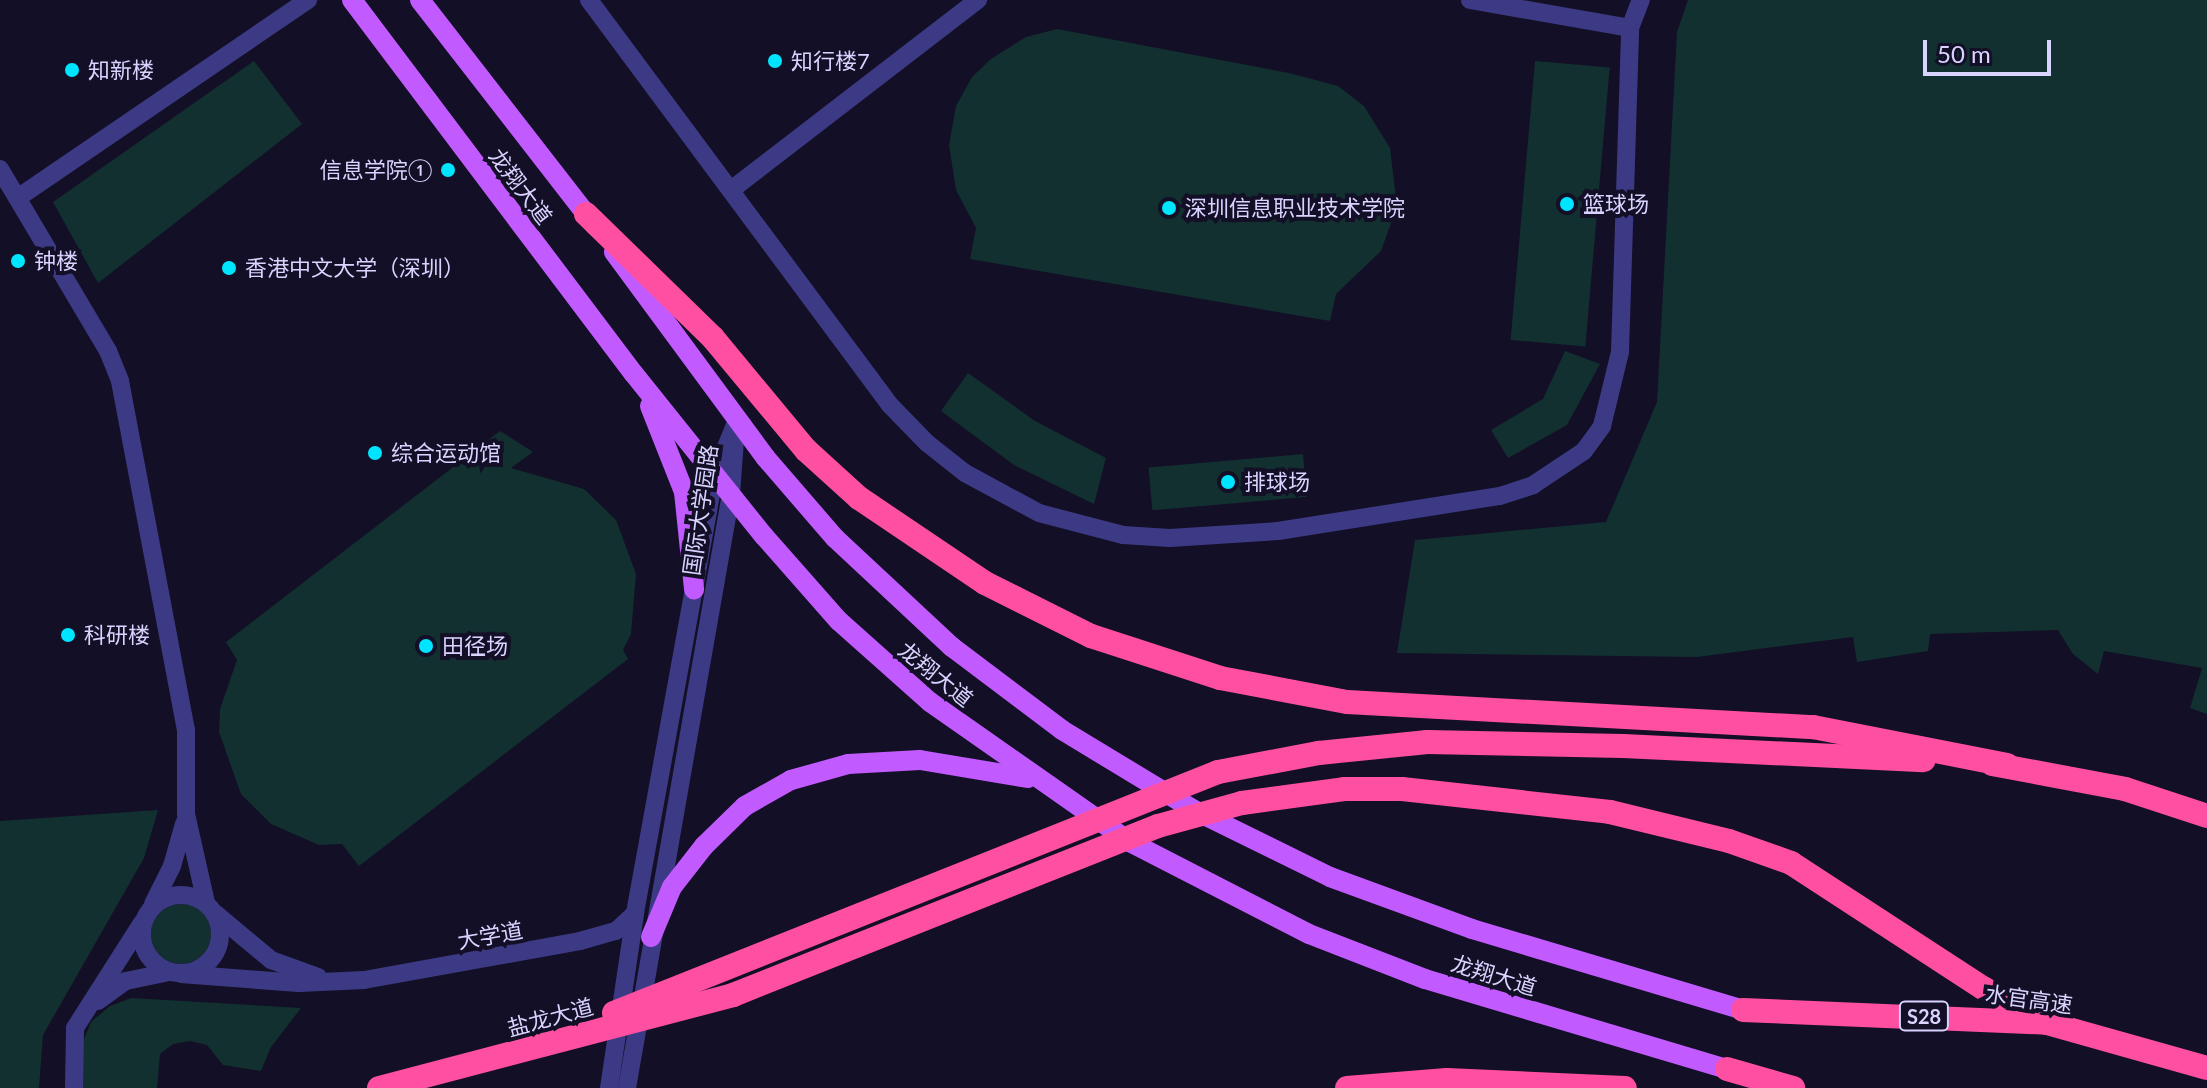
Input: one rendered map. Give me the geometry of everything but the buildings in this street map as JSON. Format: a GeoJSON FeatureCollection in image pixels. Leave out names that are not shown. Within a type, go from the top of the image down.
{"type":"FeatureCollection","features":[{"type":"Feature","properties":{"kind":"highway"},"geometry":{"type":"LineString","coordinates":[[586,214],[713,338],[806,450],[859,498],[985,583],[1091,636],[1220,678],[1347,702],[1813,727],[2125,789],[2207,816]]}},
{"type":"Feature","properties":{"kind":"highway"},"geometry":{"type":"LineString","coordinates":[[490,1059],[786,947],[1218,772],[1319,753],[1427,742],[1623,746],[2007,765]]}},
{"type":"Feature","properties":{"kind":"highway","name":"盐龙大道"},"geometry":{"type":"LineString","coordinates":[[379,1088],[733,995],[1158,826],[1242,803],[1344,789],[1402,789],[1610,812],[1729,841],[1791,863],[1983,988],[2047,1023]]}},
{"type":"Feature","properties":{"kind":"highway","name":"水官高速"},"geometry":{"type":"LineString","coordinates":[[1743,1010],[2047,1023],[2207,1068]]}},
{"type":"Feature","properties":{"kind":"highway"},"geometry":{"type":"LineString","coordinates":[[1727,1069],[1793,1088]]}},
{"type":"Feature","properties":{"kind":"highway"},"geometry":{"type":"LineString","coordinates":[[1347,1088],[1447,1080],[1625,1088]]}},
{"type":"Feature","properties":{"kind":"main road","name":"龙翔大道"},"geometry":{"type":"LineString","coordinates":[[352,0],[634,374],[802,581],[884,663],[955,721],[1185,874],[1309,934],[1425,979],[1727,1069]]}},
{"type":"Feature","properties":{"kind":"main road","name":"龙翔大道"},"geometry":{"type":"LineString","coordinates":[[420,0],[586,214],[799,499],[910,611],[1004,688],[1126,772],[1262,845],[1400,905],[1743,1010]]}},
{"type":"Feature","properties":{"kind":"main road"},"geometry":{"type":"LineString","coordinates":[[634,374],[677,467],[691,524],[694,589]]}},
{"type":"Feature","properties":{"kind":"main road"},"geometry":{"type":"LineString","coordinates":[[651,937],[672,887],[704,846],[745,806],[791,780],[848,764],[920,760],[987,767],[1056,790]]}},
{"type":"Feature","properties":{"kind":"street"},"geometry":{"type":"LineString","coordinates":[[19,197],[308,0]]}},
{"type":"Feature","properties":{"kind":"street"},"geometry":{"type":"LineString","coordinates":[[589,0],[890,405],[965,473],[1039,513],[1123,535],[1217,537],[1500,496],[1533,485],[1584,451],[1602,426],[1614,392],[1623,307],[1630,28],[1641,0]]}},
{"type":"Feature","properties":{"kind":"street"},"geometry":{"type":"LineString","coordinates":[[731,190],[978,0]]}},
{"type":"Feature","properties":{"kind":"street"},"geometry":{"type":"LineString","coordinates":[[1470,0],[1630,28]]}},
{"type":"Feature","properties":{"kind":"street"},"geometry":{"type":"LineString","coordinates":[[0,169],[108,351],[120,381],[186,730],[186,814],[210,907]]}},
{"type":"Feature","properties":{"kind":"street","name":"国际大学园路"},"geometry":{"type":"LineString","coordinates":[[609,1088],[635,913],[715,474],[737,420]]}},
{"type":"Feature","properties":{"kind":"street","name":"国际大学园路"},"geometry":{"type":"LineString","coordinates":[[627,1088],[651,937],[731,494],[737,420]]}},
{"type":"Feature","properties":{"kind":"street"},"geometry":{"type":"LineString","coordinates":[[74,1088],[75,1028],[147,915],[172,866],[186,814]]}},
{"type":"Feature","properties":{"kind":"street"},"geometry":{"type":"LineString","coordinates":[[175,973],[149,958],[141,933],[147,915],[171,895],[210,907]]}},
{"type":"Feature","properties":{"kind":"street","name":"大学道"},"geometry":{"type":"LineString","coordinates":[[210,907],[271,960],[345,981]]}},
{"type":"Feature","properties":{"kind":"street","name":"大学道"},"geometry":{"type":"LineString","coordinates":[[175,973],[204,966],[213,956],[220,934],[210,907]]}},
{"type":"Feature","properties":{"kind":"street","name":"大学道"},"geometry":{"type":"LineString","coordinates":[[75,1028],[113,988],[143,975],[175,973],[299,983],[345,981],[555,947],[616,931],[635,913]]}},
{"type":"Feature","properties":{"kind":"green space"},"geometry":{"type":"Polygon","coordinates":[[[1688,0],[2207,0],[2207,714],[2190,708],[2202,668],[2104,651],[2098,674],[2073,654],[2058,630],[1930,634],[1928,651],[1857,662],[1853,637],[1697,657],[1397,653],[1415,540],[1606,522],[1657,402],[1677,32],[1688,0]]]}},
{"type":"Feature","properties":{"kind":"green space"},"geometry":{"type":"Polygon","coordinates":[[[1057,29],[1289,73],[1338,86],[1364,106],[1390,148],[1397,206],[1381,251],[1336,294],[1330,321],[970,259],[976,228],[956,190],[949,145],[956,106],[972,77],[991,59],[1026,37],[1057,29]]]}},
{"type":"Feature","properties":{"kind":"green space"},"geometry":{"type":"Polygon","coordinates":[[[254,61],[302,124],[98,283],[53,202],[254,61]]]}},
{"type":"Feature","properties":{"kind":"green space","name":"篮球场"},"geometry":{"type":"Polygon","coordinates":[[[1535,61],[1610,68],[1585,346],[1511,340],[1535,61]]]}},
{"type":"Feature","properties":{"kind":"green space"},"geometry":{"type":"Polygon","coordinates":[[[1565,351],[1600,364],[1567,425],[1508,458],[1491,430],[1543,399],[1565,351]]]}},
{"type":"Feature","properties":{"kind":"green space"},"geometry":{"type":"Polygon","coordinates":[[[968,373],[1035,421],[1106,458],[1094,504],[1014,465],[941,411],[968,373]]]}},
{"type":"Feature","properties":{"kind":"green space","name":"田径场"},"geometry":{"type":"Polygon","coordinates":[[[500,431],[533,452],[511,468],[584,489],[616,520],[636,574],[631,634],[623,650],[628,659],[359,866],[342,844],[319,845],[271,824],[241,794],[219,732],[220,709],[237,660],[226,642],[500,431]]]}},
{"type":"Feature","properties":{"kind":"green space","name":"排球场"},"geometry":{"type":"Polygon","coordinates":[[[1303,454],[1307,497],[1152,510],[1149,468],[1303,454]]]}},
{"type":"Feature","properties":{"kind":"green space"},"geometry":{"type":"Polygon","coordinates":[[[158,810],[144,858],[43,1035],[39,1088],[0,1088],[0,821],[158,810]]]}},
{"type":"Feature","properties":{"kind":"green space"},"geometry":{"type":"Polygon","coordinates":[[[181,904],[203,912],[211,934],[203,956],[181,964],[159,956],[151,934],[159,912],[181,904]]]}},
{"type":"Feature","properties":{"kind":"green space"},"geometry":{"type":"Polygon","coordinates":[[[131,998],[301,1008],[271,1047],[261,1071],[223,1065],[207,1045],[190,1041],[173,1044],[160,1054],[157,1088],[81,1088],[83,1042],[91,1022],[110,1006],[131,998]]]}},
{"type":"Feature","properties":{"kind":"place","name":"知行楼7"},"geometry":{"type":"Point","coordinates":[775,61]}},
{"type":"Feature","properties":{"kind":"place","name":"知新楼"},"geometry":{"type":"Point","coordinates":[72,70]}},
{"type":"Feature","properties":{"kind":"place","name":"信息学院①"},"geometry":{"type":"Point","coordinates":[448,170]}},
{"type":"Feature","properties":{"kind":"place","name":"篮球场"},"geometry":{"type":"Point","coordinates":[1567,204]}},
{"type":"Feature","properties":{"kind":"place","name":"深圳信息职业技术学院"},"geometry":{"type":"Point","coordinates":[1169,208]}},
{"type":"Feature","properties":{"kind":"place","name":"钟楼"},"geometry":{"type":"Point","coordinates":[18,261]}},
{"type":"Feature","properties":{"kind":"place","name":"香港中文大学（深圳）"},"geometry":{"type":"Point","coordinates":[229,268]}},
{"type":"Feature","properties":{"kind":"place","name":"综合运动馆"},"geometry":{"type":"Point","coordinates":[375,453]}},
{"type":"Feature","properties":{"kind":"place","name":"排球场"},"geometry":{"type":"Point","coordinates":[1228,482]}},
{"type":"Feature","properties":{"kind":"place","name":"科研楼"},"geometry":{"type":"Point","coordinates":[68,635]}},
{"type":"Feature","properties":{"kind":"place","name":"田径场"},"geometry":{"type":"Point","coordinates":[426,646]}}]}
